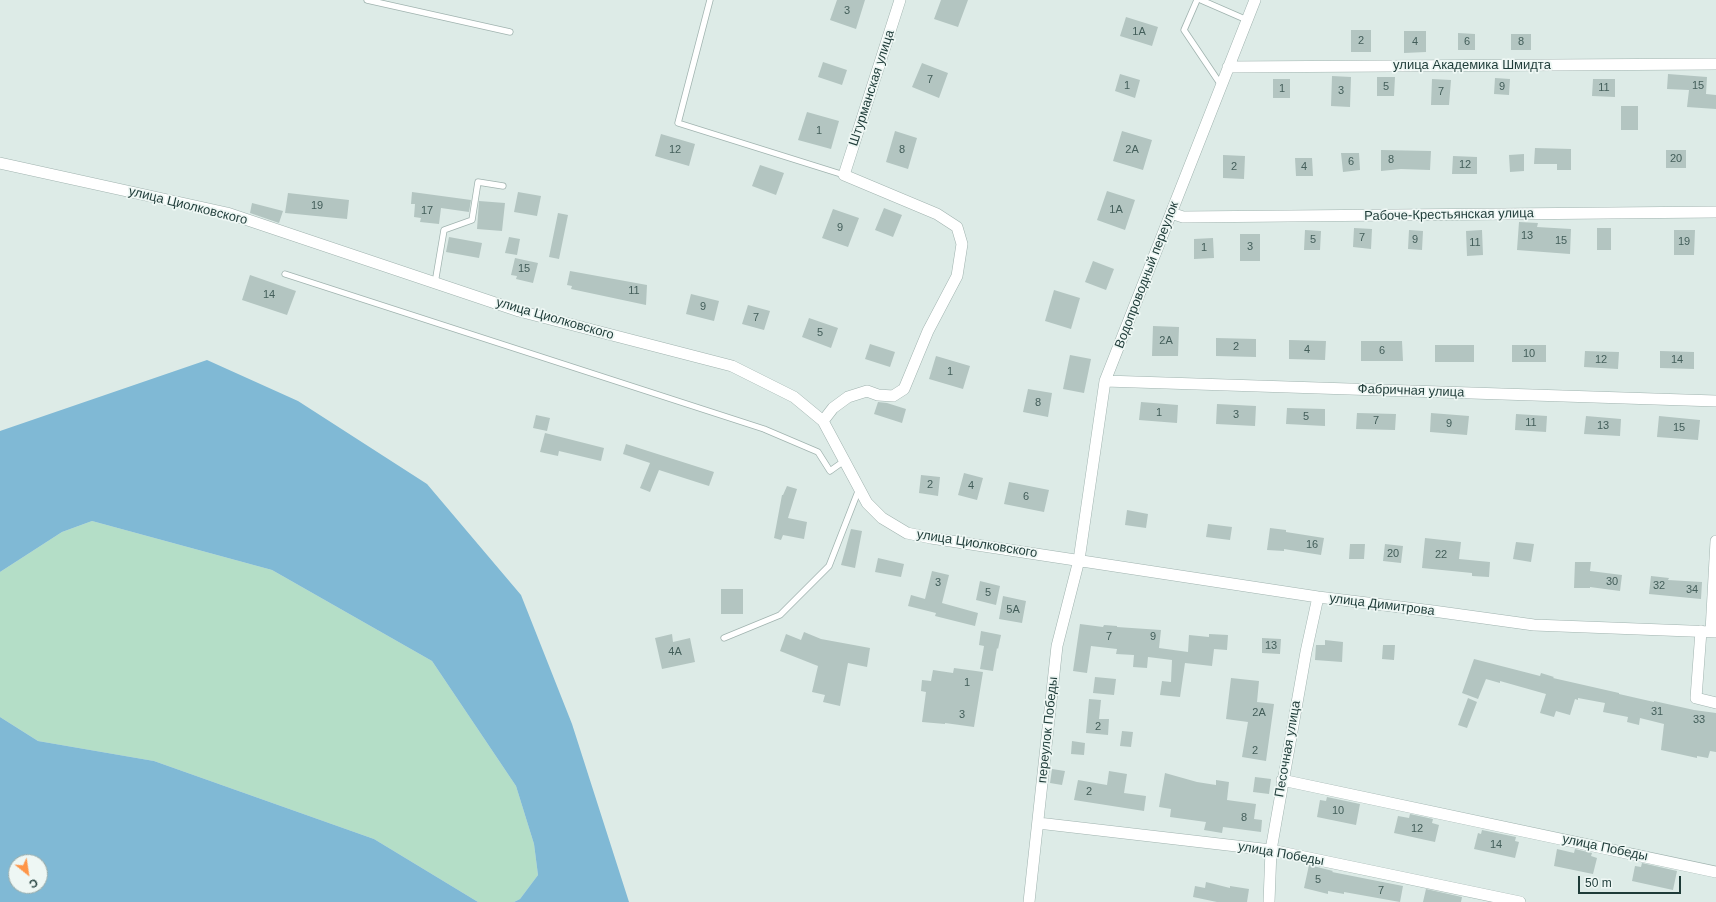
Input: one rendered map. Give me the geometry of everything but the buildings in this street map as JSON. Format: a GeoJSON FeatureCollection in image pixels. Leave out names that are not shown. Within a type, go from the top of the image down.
{"type":"FeatureCollection","features":[{"type":"Feature","properties":{"kind":"street","name":"Штурманская улица"},"geometry":{"type":"LineString","coordinates":[[844,175],[900,0]]}},
{"type":"Feature","properties":{"kind":"street","name":"Водопроводный переулок"},"geometry":{"type":"LineString","coordinates":[[1079,560],[1105,381],[1228,67],[1256,0]]}},
{"type":"Feature","properties":{"kind":"street","name":"улица Академика Шмидта"},"geometry":{"type":"LineString","coordinates":[[1228,67],[1716,64]]}},
{"type":"Feature","properties":{"kind":"street","name":"улица Циолковского"},"geometry":{"type":"LineString","coordinates":[[0,163],[227,213],[519,311],[732,366],[794,397],[823,421],[867,504],[882,518],[907,533],[1049,556]]}},
{"type":"Feature","properties":{"kind":"street"},"geometry":{"type":"LineString","coordinates":[[823,421],[833,408],[848,396],[867,391],[893,396],[904,389],[928,331],[957,276],[962,244],[957,227],[937,214],[844,175]]}},
{"type":"Feature","properties":{"kind":"street","name":"Рабоче-Крестьянская улица"},"geometry":{"type":"LineString","coordinates":[[1171,213],[1183,217],[1716,212]]}},
{"type":"Feature","properties":{"kind":"street","name":"Фабричная улица"},"geometry":{"type":"LineString","coordinates":[[1105,381],[1716,402]]}},
{"type":"Feature","properties":{"kind":"street"},"geometry":{"type":"LineString","coordinates":[[1716,541],[1709,631],[1696,698],[1716,703]]}},
{"type":"Feature","properties":{"kind":"street","name":"улица Димитрова"},"geometry":{"type":"LineString","coordinates":[[1049,556],[1318,597],[1534,625],[1709,631]]}},
{"type":"Feature","properties":{"kind":"street","name":"переулок Победы"},"geometry":{"type":"LineString","coordinates":[[1029,902],[1056,646],[1079,560]]}},
{"type":"Feature","properties":{"kind":"street","name":"Песочная улица"},"geometry":{"type":"LineString","coordinates":[[1269,902],[1271,850],[1282,780],[1318,597]]}},
{"type":"Feature","properties":{"kind":"street","name":"улица Победы"},"geometry":{"type":"LineString","coordinates":[[1282,780],[1716,872]]}},
{"type":"Feature","properties":{"kind":"street","name":"улица Победы"},"geometry":{"type":"LineString","coordinates":[[1038,823],[1271,850],[1520,902]]}},
{"type":"Feature","properties":{"kind":"lane"},"geometry":{"type":"LineString","coordinates":[[368,0],[510,32]]}},
{"type":"Feature","properties":{"kind":"lane"},"geometry":{"type":"LineString","coordinates":[[710,0],[678,123],[844,175]]}},
{"type":"Feature","properties":{"kind":"lane"},"geometry":{"type":"LineString","coordinates":[[1197,0],[1184,30],[1221,86]]}},
{"type":"Feature","properties":{"kind":"lane"},"geometry":{"type":"LineString","coordinates":[[1200,0],[1247,20]]}},
{"type":"Feature","properties":{"kind":"lane"},"geometry":{"type":"LineString","coordinates":[[435,282],[444,230],[472,220],[478,182],[503,186]]}},
{"type":"Feature","properties":{"kind":"lane"},"geometry":{"type":"LineString","coordinates":[[285,274],[764,429],[818,452],[830,471],[844,461]]}},
{"type":"Feature","properties":{"kind":"lane"},"geometry":{"type":"LineString","coordinates":[[724,638],[780,615],[829,566],[859,489]]}},
{"type":"Feature","properties":{"kind":"green space"},"geometry":{"type":"Polygon","coordinates":[[[92,521],[272,570],[432,661],[516,786],[534,844],[538,875],[520,899],[514,902],[478,902],[374,839],[154,761],[38,741],[0,717],[0,572],[62,532],[92,521]]]}},
{"type":"Feature","properties":{"kind":"water"},"geometry":{"type":"Polygon","coordinates":[[[207,360],[298,401],[427,484],[521,595],[572,724],[629,902],[514,902],[520,899],[538,875],[534,844],[516,786],[432,661],[272,570],[92,521],[62,532],[0,572],[0,431],[207,360]]]}},
{"type":"Feature","properties":{"kind":"water"},"geometry":{"type":"Polygon","coordinates":[[[0,717],[38,741],[154,761],[374,839],[478,902],[0,902],[0,717]]]}}]}
